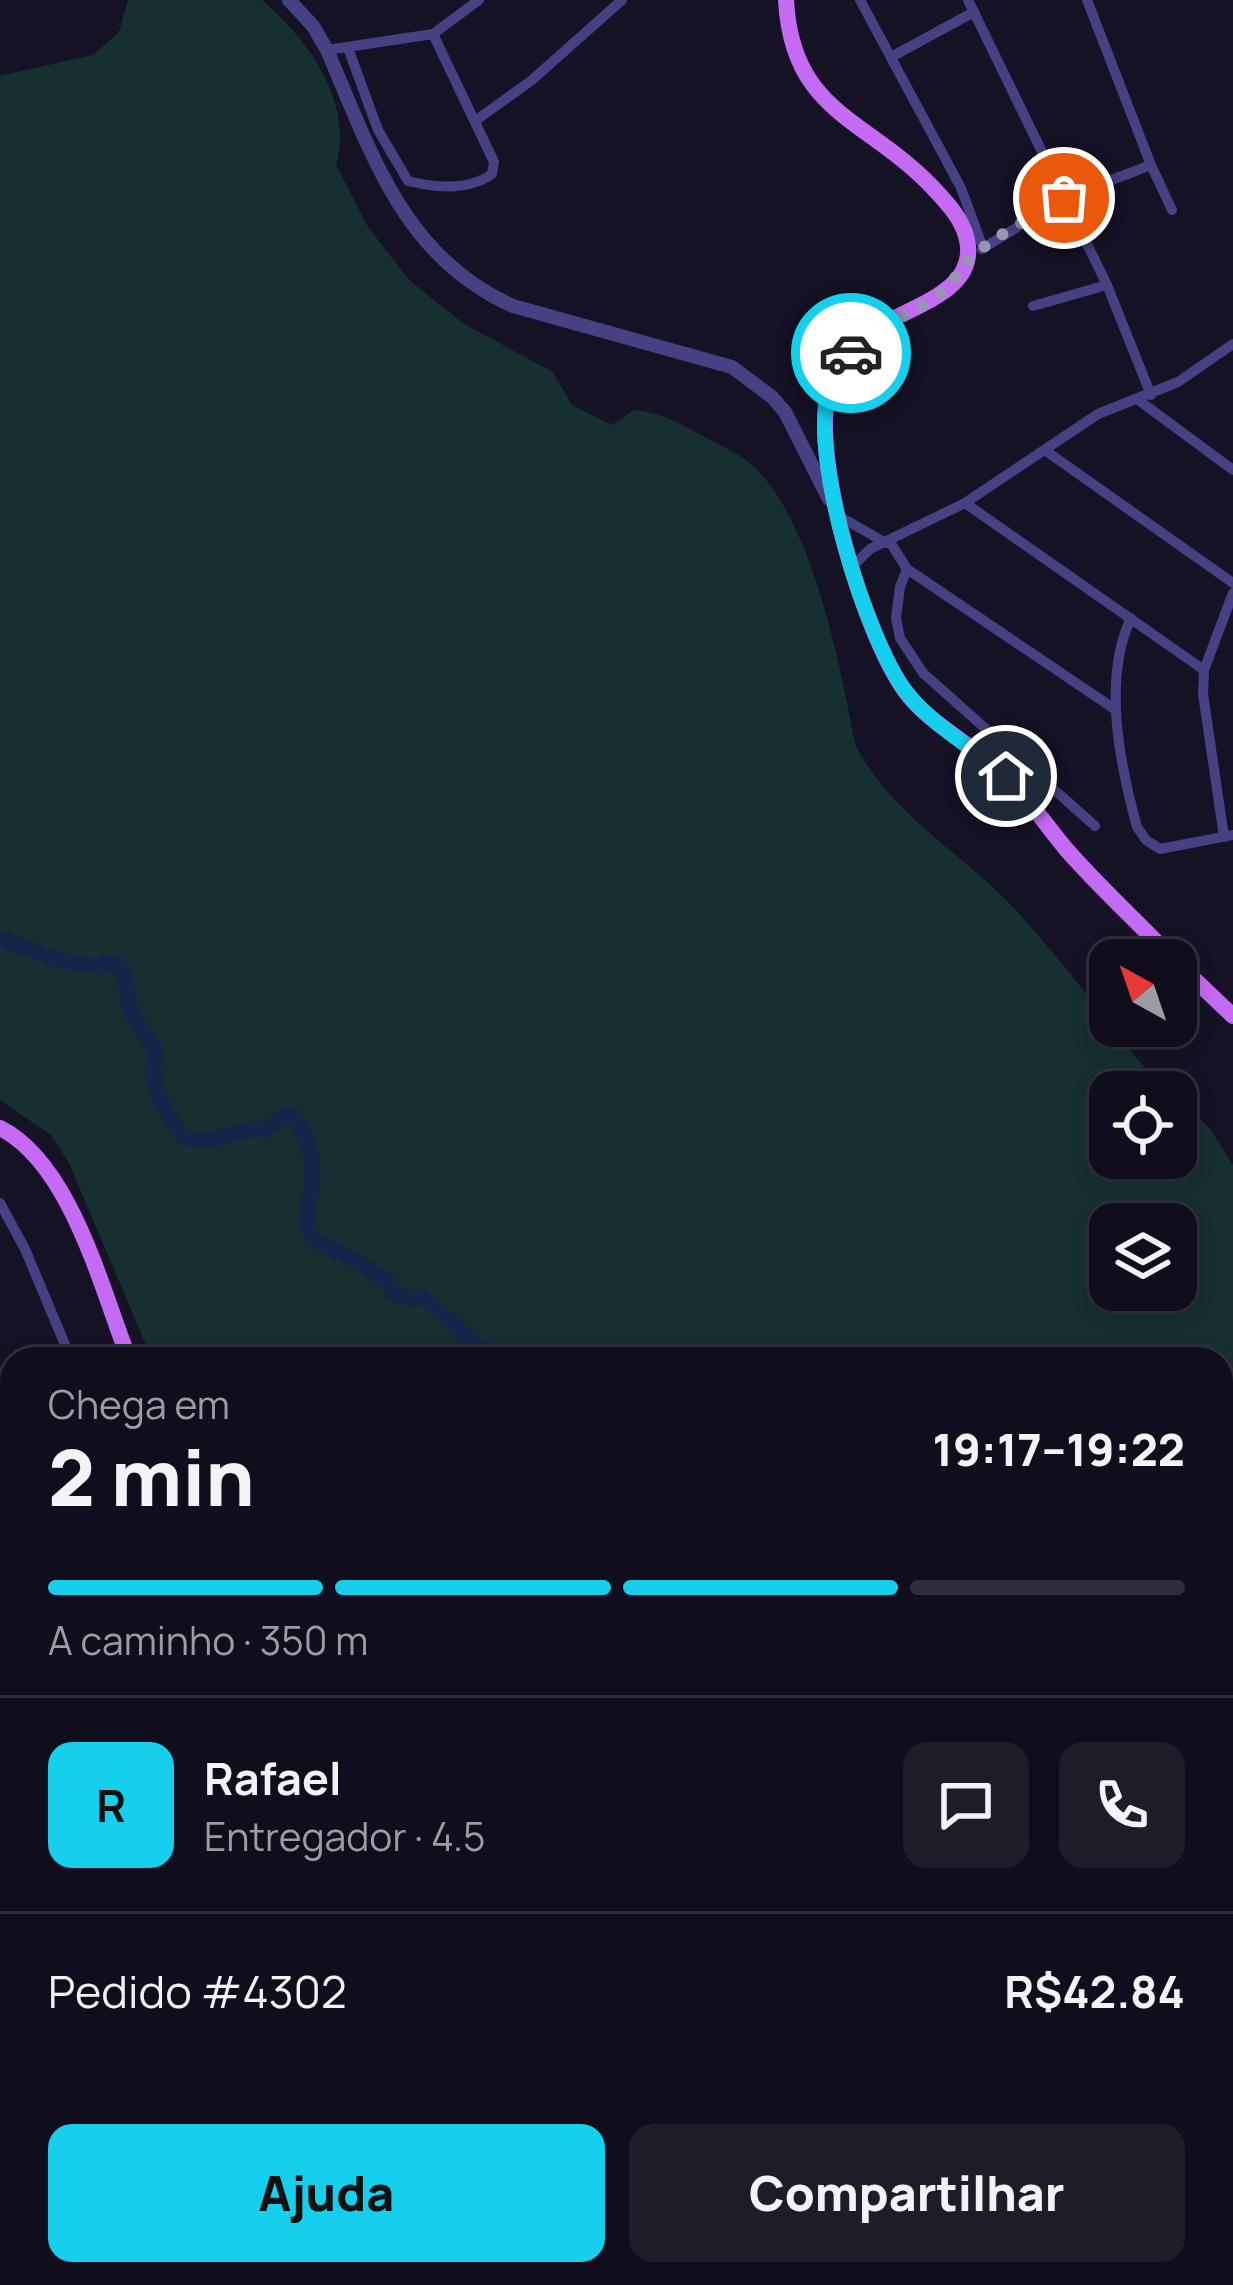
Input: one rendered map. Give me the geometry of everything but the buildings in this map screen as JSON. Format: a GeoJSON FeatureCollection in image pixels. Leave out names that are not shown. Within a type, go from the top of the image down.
{"type":"FeatureCollection","features":[{"type":"Feature","properties":{"kind":"main road"},"geometry":{"type":"LineString","coordinates":[[782,3],[803,75],[818,94],[884,143],[937,191],[976,253],[957,280],[933,299],[866,336],[844,361],[828,394],[825,425],[837,515],[851,567],[905,691],[1006,776],[1070,853],[1154,939]]}},
{"type":"Feature","properties":{"kind":"main road"},"geometry":{"type":"LineString","coordinates":[[1197,982],[1233,1016]]}},
{"type":"Feature","properties":{"kind":"main road"},"geometry":{"type":"LineString","coordinates":[[0,1127],[35,1153],[51,1176],[78,1227],[123,1347]]}},
{"type":"Feature","properties":{"kind":"street"},"geometry":{"type":"LineString","coordinates":[[289,0],[313,26],[326,50],[403,214],[451,270],[513,306],[732,367],[785,412],[837,515],[888,542],[907,569],[1116,710]]}},
{"type":"Feature","properties":{"kind":"street"},"geometry":{"type":"LineString","coordinates":[[326,50],[433,34],[478,0]]}},
{"type":"Feature","properties":{"kind":"street"},"geometry":{"type":"LineString","coordinates":[[475,122],[532,80],[622,0]]}},
{"type":"Feature","properties":{"kind":"street"},"geometry":{"type":"LineString","coordinates":[[860,0],[961,188],[976,253],[1064,198],[1150,165]]}},
{"type":"Feature","properties":{"kind":"street"},"geometry":{"type":"LineString","coordinates":[[1087,0],[1172,210]]}},
{"type":"Feature","properties":{"kind":"street"},"geometry":{"type":"LineString","coordinates":[[891,57],[971,6],[1107,285],[1151,395]]}},
{"type":"Feature","properties":{"kind":"street"},"geometry":{"type":"LineString","coordinates":[[348,48],[378,130],[408,181],[451,187],[482,181],[494,169],[491,154],[433,34]]}},
{"type":"Feature","properties":{"kind":"street"},"geometry":{"type":"LineString","coordinates":[[1033,306],[1107,285]]}},
{"type":"Feature","properties":{"kind":"street"},"geometry":{"type":"LineString","coordinates":[[851,567],[870,549],[965,503],[1098,414],[1178,382],[1230,350]]}},
{"type":"Feature","properties":{"kind":"street"},"geometry":{"type":"LineString","coordinates":[[1137,400],[1233,470]]}},
{"type":"Feature","properties":{"kind":"street"},"geometry":{"type":"LineString","coordinates":[[1046,451],[1233,583]]}},
{"type":"Feature","properties":{"kind":"street"},"geometry":{"type":"LineString","coordinates":[[965,503],[1204,670]]}},
{"type":"Feature","properties":{"kind":"street"},"geometry":{"type":"LineString","coordinates":[[907,569],[896,618],[900,638],[923,674],[1095,826]]}},
{"type":"Feature","properties":{"kind":"street"},"geometry":{"type":"LineString","coordinates":[[1131,618],[1121,646],[1116,710],[1132,808],[1146,841],[1160,849],[1229,836],[1202,694],[1204,670],[1233,593]]}},
{"type":"Feature","properties":{"kind":"street"},"geometry":{"type":"LineString","coordinates":[[0,1203],[66,1347]]}},
{"type":"Feature","properties":{"kind":"green space"},"geometry":{"type":"Polygon","coordinates":[[[128,0],[262,0],[296,34],[323,74],[338,118],[336,165],[368,227],[409,280],[464,324],[553,372],[572,405],[612,425],[634,410],[673,420],[750,463],[772,487],[807,555],[832,635],[855,744],[869,768],[905,810],[1008,902],[1089,997],[1089,1047],[1129,1047],[1148,1071],[1089,1071],[1089,1179],[1197,1179],[1197,1116],[1233,1165],[1233,1347],[147,1347],[69,1163],[51,1135],[0,1100],[0,76],[93,55],[119,32],[128,0]]]}},
{"type":"Feature","properties":{"kind":"waterway"},"geometry":{"type":"LineString","coordinates":[[0,938],[55,959],[118,967],[132,1014],[155,1052],[159,1095],[184,1137],[205,1140],[266,1130],[285,1115],[293,1116],[311,1155],[306,1224],[314,1236],[389,1282],[393,1293],[424,1297],[478,1347]]}},
{"type":"Feature","properties":{"kind":"way so far"},"geometry":{"type":"LineString","coordinates":[[851,353],[866,336],[933,299],[957,280],[970,258],[983,248],[1064,198]]}},
{"type":"Feature","properties":{"kind":"route"},"geometry":{"type":"LineString","coordinates":[[851,353],[828,394],[825,425],[837,515],[851,567],[905,691],[1006,776]]}}]}
